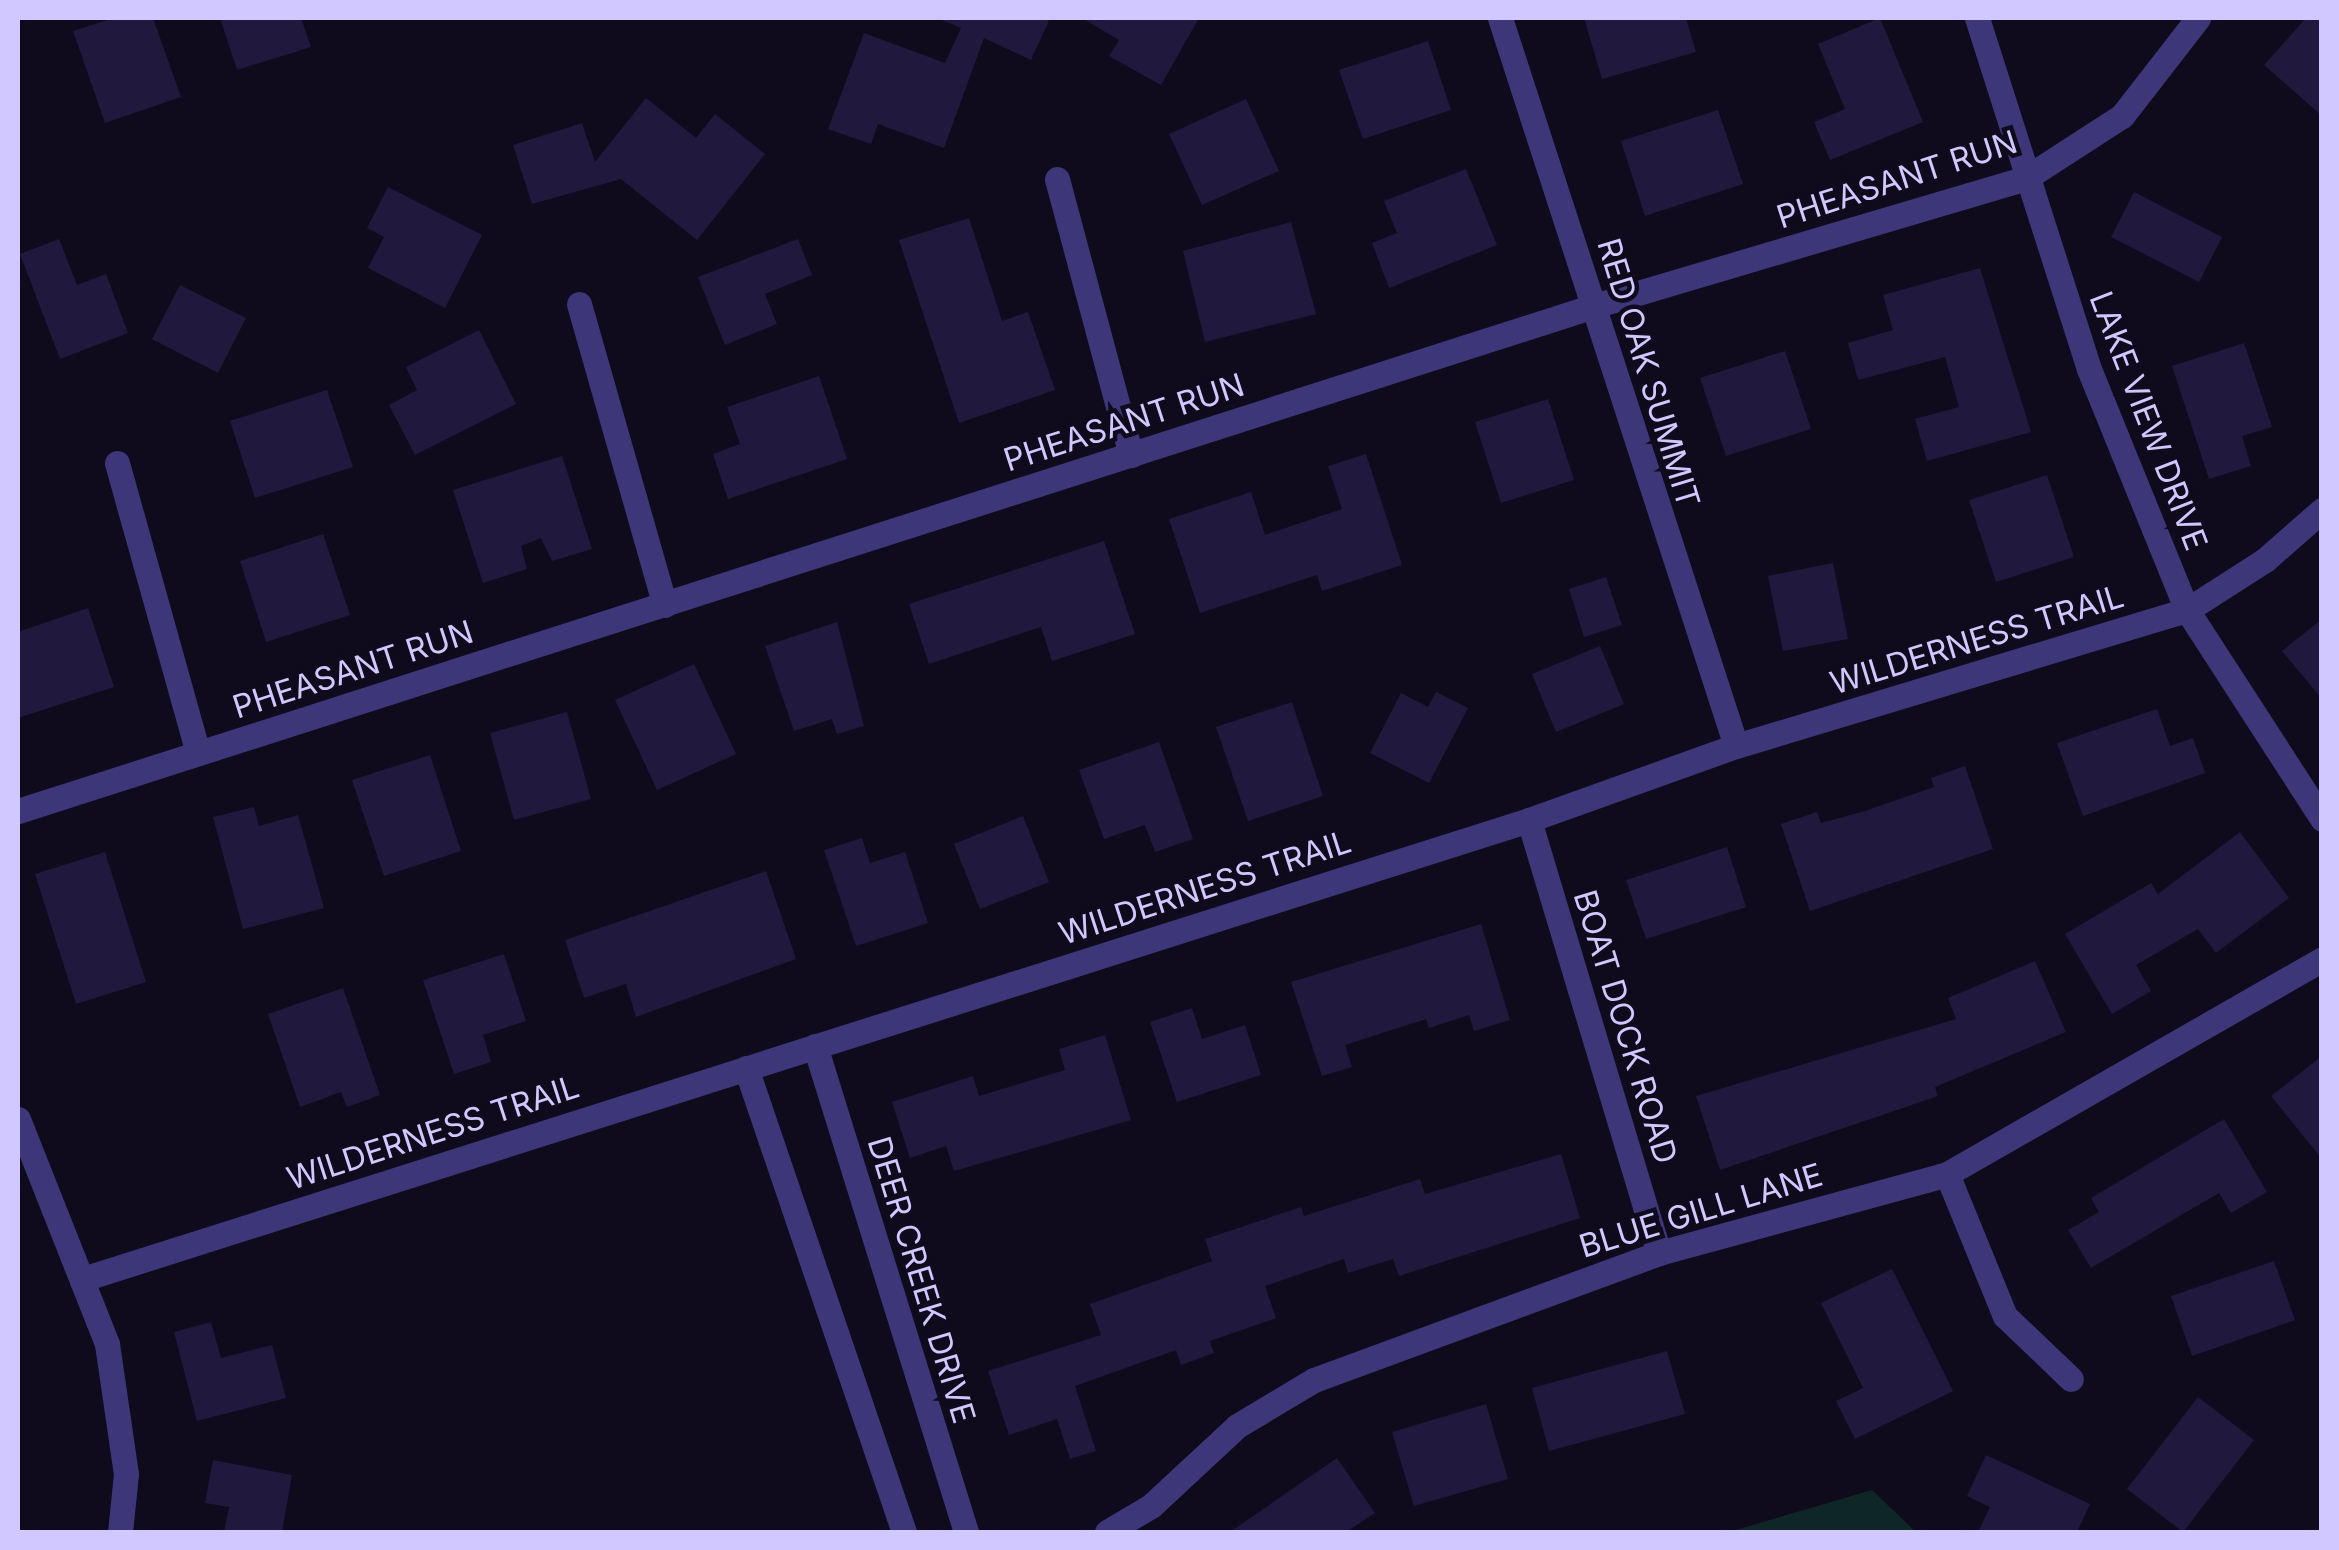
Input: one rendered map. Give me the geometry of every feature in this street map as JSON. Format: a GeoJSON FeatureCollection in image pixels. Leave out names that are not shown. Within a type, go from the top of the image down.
{"type":"FeatureCollection","features":[{"type":"Feature","properties":{"kind":"street","name":"RED OAK SUMMIT"},"geometry":{"type":"LineString","coordinates":[[1500,18],[1736,746]]}},
{"type":"Feature","properties":{"kind":"street","name":"LAKE VIEW DRIVE"},"geometry":{"type":"LineString","coordinates":[[1977,18],[2089,368],[2187,610],[2322,818]]}},
{"type":"Feature","properties":{"kind":"street","name":"PHEASANT RUN"},"geometry":{"type":"LineString","coordinates":[[18,812],[1594,306],[2026,178],[2122,116],[2198,18]]}},
{"type":"Feature","properties":{"kind":"street"},"geometry":{"type":"LineString","coordinates":[[1057,179],[1131,455]]}},
{"type":"Feature","properties":{"kind":"street"},"geometry":{"type":"LineString","coordinates":[[579,304],[665,605]]}},
{"type":"Feature","properties":{"kind":"street"},"geometry":{"type":"LineString","coordinates":[[117,463],[198,753]]}},
{"type":"Feature","properties":{"kind":"street","name":"WILDERNESS TRAIL"},"geometry":{"type":"LineString","coordinates":[[82,1278],[1528,820],[1736,746],[2187,610],[2265,560],[2322,510]]}},
{"type":"Feature","properties":{"kind":"street","name":"BOAT DOCK ROAD"},"geometry":{"type":"LineString","coordinates":[[1528,820],[1659,1253]]}},
{"type":"Feature","properties":{"kind":"street","name":"BLUE GILL LANE"},"geometry":{"type":"LineString","coordinates":[[1107,1532],[1151,1506],[1237,1426],[1314,1380],[1659,1253],[1948,1174],[2322,959]]}},
{"type":"Feature","properties":{"kind":"street","name":"DEER CREEK DRIVE"},"geometry":{"type":"LineString","coordinates":[[815,1046],[966,1532]]}},
{"type":"Feature","properties":{"kind":"street"},"geometry":{"type":"LineString","coordinates":[[746,1068],[904,1532]]}},
{"type":"Feature","properties":{"kind":"street"},"geometry":{"type":"LineString","coordinates":[[18,1119],[107,1344],[122,1415],[126,1474],[120,1532]]}},
{"type":"Feature","properties":{"kind":"street"},"geometry":{"type":"LineString","coordinates":[[1948,1174],[2005,1316],[2071,1379]]}},
{"type":"Feature","properties":{"kind":"green space"},"geometry":{"type":"Polygon","coordinates":[[[1872,1490],[1916,1532],[1729,1532],[1872,1490]]]}},
{"type":"Feature","properties":{"kind":"building"},"geometry":{"type":"Polygon","coordinates":[[[114,18],[153,18],[181,97],[105,123],[73,31],[114,18]]]}},
{"type":"Feature","properties":{"kind":"building"},"geometry":{"type":"Polygon","coordinates":[[[220,18],[301,18],[311,47],[237,70],[220,18]]]}},
{"type":"Feature","properties":{"kind":"building"},"geometry":{"type":"Polygon","coordinates":[[[937,18],[1050,18],[1031,60],[984,38],[944,148],[878,124],[871,144],[828,129],[864,33],[945,63],[961,28],[937,18]]]}},
{"type":"Feature","properties":{"kind":"building"},"geometry":{"type":"Polygon","coordinates":[[[1082,18],[1199,18],[1161,85],[1109,56],[1119,40],[1082,18]]]}},
{"type":"Feature","properties":{"kind":"building"},"geometry":{"type":"Polygon","coordinates":[[[1584,18],[1686,18],[1696,52],[1602,79],[1584,18]]]}},
{"type":"Feature","properties":{"kind":"building"},"geometry":{"type":"Polygon","coordinates":[[[1880,18],[1923,122],[1830,160],[1814,122],[1845,109],[1818,44],[1880,18]]]}},
{"type":"Feature","properties":{"kind":"building"},"geometry":{"type":"Polygon","coordinates":[[[2306,18],[2322,18],[2322,116],[2264,65],[2306,18]]]}},
{"type":"Feature","properties":{"kind":"building"},"geometry":{"type":"Polygon","coordinates":[[[1428,41],[1451,110],[1363,139],[1339,70],[1428,41]]]}},
{"type":"Feature","properties":{"kind":"building"},"geometry":{"type":"Polygon","coordinates":[[[646,98],[696,138],[715,114],[765,154],[697,240],[621,179],[532,204],[513,145],[582,123],[595,162],[646,98]]]}},
{"type":"Feature","properties":{"kind":"building"},"geometry":{"type":"Polygon","coordinates":[[[1246,99],[1279,171],[1202,205],[1169,134],[1246,99]]]}},
{"type":"Feature","properties":{"kind":"building"},"geometry":{"type":"Polygon","coordinates":[[[1718,110],[1743,184],[1645,216],[1621,141],[1718,110]]]}},
{"type":"Feature","properties":{"kind":"building"},"geometry":{"type":"Polygon","coordinates":[[[1466,169],[1497,245],[1389,288],[1372,243],[1397,233],[1384,201],[1466,169]]]}},
{"type":"Feature","properties":{"kind":"building"},"geometry":{"type":"Polygon","coordinates":[[[388,187],[482,235],[445,308],[368,268],[384,237],[367,228],[388,187]]]}},
{"type":"Feature","properties":{"kind":"building"},"geometry":{"type":"Polygon","coordinates":[[[2134,192],[2222,237],[2199,282],[2111,237],[2134,192]]]}},
{"type":"Feature","properties":{"kind":"building"},"geometry":{"type":"Polygon","coordinates":[[[969,218],[1002,321],[1028,312],[1055,390],[959,423],[899,240],[969,218]]]}},
{"type":"Feature","properties":{"kind":"building"},"geometry":{"type":"Polygon","coordinates":[[[1291,222],[1316,314],[1205,342],[1183,251],[1291,222]]]}},
{"type":"Feature","properties":{"kind":"building"},"geometry":{"type":"Polygon","coordinates":[[[59,239],[77,285],[106,274],[128,333],[60,359],[20,254],[59,239]]]}},
{"type":"Feature","properties":{"kind":"building"},"geometry":{"type":"Polygon","coordinates":[[[798,239],[812,275],[765,294],[777,324],[725,345],[698,277],[798,239]]]}},
{"type":"Feature","properties":{"kind":"building"},"geometry":{"type":"Polygon","coordinates":[[[1980,268],[2031,432],[1927,461],[1915,419],[1959,407],[1945,357],[1858,380],[1848,343],[1893,330],[1883,295],[1980,268]]]}},
{"type":"Feature","properties":{"kind":"building"},"geometry":{"type":"Polygon","coordinates":[[[180,285],[246,318],[218,373],[152,339],[180,285]]]}},
{"type":"Feature","properties":{"kind":"building"},"geometry":{"type":"Polygon","coordinates":[[[479,330],[516,404],[415,455],[389,405],[417,390],[406,367],[479,330]]]}},
{"type":"Feature","properties":{"kind":"building"},"geometry":{"type":"Polygon","coordinates":[[[2244,343],[2272,427],[2242,436],[2251,466],[2209,479],[2172,366],[2244,343]]]}},
{"type":"Feature","properties":{"kind":"building"},"geometry":{"type":"Polygon","coordinates":[[[1785,351],[1811,429],[1726,456],[1700,378],[1785,351]]]}},
{"type":"Feature","properties":{"kind":"building"},"geometry":{"type":"Polygon","coordinates":[[[819,376],[847,459],[728,499],[713,454],[740,444],[727,407],[819,376]]]}},
{"type":"Feature","properties":{"kind":"building"},"geometry":{"type":"Polygon","coordinates":[[[327,390],[353,467],[255,498],[230,421],[327,390]]]}},
{"type":"Feature","properties":{"kind":"building"},"geometry":{"type":"Polygon","coordinates":[[[1548,399],[1574,480],[1501,503],[1475,422],[1548,399]]]}},
{"type":"Feature","properties":{"kind":"building"},"geometry":{"type":"Polygon","coordinates":[[[1366,454],[1402,565],[1322,591],[1317,575],[1200,613],[1169,519],[1251,492],[1265,535],[1342,509],[1328,466],[1366,454]]]}},
{"type":"Feature","properties":{"kind":"building"},"geometry":{"type":"Polygon","coordinates":[[[562,456],[592,549],[552,561],[541,538],[521,546],[527,569],[483,583],[453,490],[562,456]]]}},
{"type":"Feature","properties":{"kind":"building"},"geometry":{"type":"Polygon","coordinates":[[[2047,475],[2074,557],[1996,582],[1969,500],[2047,475]]]}},
{"type":"Feature","properties":{"kind":"building"},"geometry":{"type":"Polygon","coordinates":[[[323,534],[350,615],[266,642],[240,561],[323,534]]]}},
{"type":"Feature","properties":{"kind":"building"},"geometry":{"type":"Polygon","coordinates":[[[1104,541],[1135,634],[1052,661],[1041,627],[929,664],[909,604],[1104,541]]]}},
{"type":"Feature","properties":{"kind":"building"},"geometry":{"type":"Polygon","coordinates":[[[1833,563],[1848,639],[1783,651],[1768,576],[1833,563]]]}},
{"type":"Feature","properties":{"kind":"building"},"geometry":{"type":"Polygon","coordinates":[[[1606,577],[1622,625],[1584,637],[1569,589],[1606,577]]]}},
{"type":"Feature","properties":{"kind":"building"},"geometry":{"type":"Polygon","coordinates":[[[88,608],[114,687],[18,718],[18,632],[88,608]]]}},
{"type":"Feature","properties":{"kind":"building"},"geometry":{"type":"Polygon","coordinates":[[[2322,619],[2322,699],[2282,651],[2322,619]]]}},
{"type":"Feature","properties":{"kind":"building"},"geometry":{"type":"Polygon","coordinates":[[[837,622],[864,726],[837,734],[832,719],[794,731],[765,646],[837,622]]]}},
{"type":"Feature","properties":{"kind":"building"},"geometry":{"type":"Polygon","coordinates":[[[1600,646],[1624,704],[1556,732],[1532,674],[1600,646]]]}},
{"type":"Feature","properties":{"kind":"building"},"geometry":{"type":"Polygon","coordinates":[[[694,664],[736,754],[657,790],[615,700],[694,664]]]}},
{"type":"Feature","properties":{"kind":"building"},"geometry":{"type":"Polygon","coordinates":[[[1436,692],[1468,708],[1429,783],[1370,753],[1401,693],[1428,707],[1436,692]]]}},
{"type":"Feature","properties":{"kind":"building"},"geometry":{"type":"Polygon","coordinates":[[[1292,702],[1323,796],[1248,821],[1216,727],[1292,702]]]}},
{"type":"Feature","properties":{"kind":"building"},"geometry":{"type":"Polygon","coordinates":[[[2157,709],[2170,746],[2193,738],[2205,773],[2083,816],[2057,743],[2157,709]]]}},
{"type":"Feature","properties":{"kind":"building"},"geometry":{"type":"Polygon","coordinates":[[[567,712],[591,799],[514,820],[490,733],[567,712]]]}},
{"type":"Feature","properties":{"kind":"building"},"geometry":{"type":"Polygon","coordinates":[[[1159,742],[1193,839],[1155,852],[1145,825],[1104,839],[1079,770],[1159,742]]]}},
{"type":"Feature","properties":{"kind":"building"},"geometry":{"type":"Polygon","coordinates":[[[430,755],[461,851],[384,876],[352,780],[430,755]]]}},
{"type":"Feature","properties":{"kind":"building"},"geometry":{"type":"Polygon","coordinates":[[[1965,766],[1993,849],[1810,911],[1781,824],[1817,812],[1821,823],[1865,811],[1934,787],[1931,778],[1965,766]]]}},
{"type":"Feature","properties":{"kind":"building"},"geometry":{"type":"Polygon","coordinates":[[[254,807],[259,826],[298,815],[324,908],[243,929],[213,817],[254,807]]]}},
{"type":"Feature","properties":{"kind":"building"},"geometry":{"type":"Polygon","coordinates":[[[1023,816],[1049,882],[980,909],[954,844],[1023,816]]]}},
{"type":"Feature","properties":{"kind":"building"},"geometry":{"type":"Polygon","coordinates":[[[2240,832],[2289,898],[2216,953],[2198,929],[2136,965],[2151,991],[2112,1014],[2065,934],[2151,883],[2158,894],[2240,832]]]}},
{"type":"Feature","properties":{"kind":"building"},"geometry":{"type":"Polygon","coordinates":[[[862,838],[870,863],[905,852],[928,923],[856,946],[824,850],[862,838]]]}},
{"type":"Feature","properties":{"kind":"building"},"geometry":{"type":"Polygon","coordinates":[[[1727,847],[1746,907],[1646,939],[1626,880],[1727,847]]]}},
{"type":"Feature","properties":{"kind":"building"},"geometry":{"type":"Polygon","coordinates":[[[105,852],[146,982],[76,1004],[35,874],[105,852]]]}},
{"type":"Feature","properties":{"kind":"building"},"geometry":{"type":"Polygon","coordinates":[[[766,871],[796,959],[636,1017],[626,984],[584,998],[565,940],[766,871]]]}},
{"type":"Feature","properties":{"kind":"building"},"geometry":{"type":"Polygon","coordinates":[[[1481,924],[1510,1020],[1474,1031],[1469,1015],[1429,1028],[1426,1019],[1345,1045],[1352,1067],[1322,1076],[1291,982],[1481,924]]]}},
{"type":"Feature","properties":{"kind":"building"},"geometry":{"type":"Polygon","coordinates":[[[504,954],[526,1021],[483,1035],[491,1062],[454,1074],[423,980],[504,954]]]}},
{"type":"Feature","properties":{"kind":"building"},"geometry":{"type":"Polygon","coordinates":[[[2035,961],[2066,1032],[1935,1087],[1938,1096],[1720,1170],[1696,1096],[1956,1019],[1948,998],[2035,961]]]}},
{"type":"Feature","properties":{"kind":"building"},"geometry":{"type":"Polygon","coordinates":[[[343,988],[380,1095],[347,1107],[341,1092],[300,1107],[268,1014],[343,988]]]}},
{"type":"Feature","properties":{"kind":"building"},"geometry":{"type":"Polygon","coordinates":[[[1192,1008],[1202,1039],[1245,1025],[1261,1075],[1177,1102],[1150,1022],[1192,1008]]]}},
{"type":"Feature","properties":{"kind":"building"},"geometry":{"type":"Polygon","coordinates":[[[1105,1035],[1131,1120],[954,1171],[946,1146],[910,1158],[892,1102],[973,1076],[979,1096],[1065,1070],[1059,1049],[1105,1035]]]}},
{"type":"Feature","properties":{"kind":"building"},"geometry":{"type":"Polygon","coordinates":[[[2322,1056],[2322,1159],[2271,1096],[2322,1056]]]}},
{"type":"Feature","properties":{"kind":"building"},"geometry":{"type":"Polygon","coordinates":[[[2224,1119],[2267,1192],[2231,1213],[2219,1193],[2091,1268],[2068,1230],[2099,1212],[2091,1198],[2224,1119]]]}},
{"type":"Feature","properties":{"kind":"building"},"geometry":{"type":"Polygon","coordinates":[[[1561,1154],[1580,1218],[1399,1276],[1393,1259],[1348,1273],[1344,1259],[1265,1286],[1276,1318],[1210,1341],[1214,1353],[1181,1365],[1176,1350],[1075,1386],[1096,1451],[1070,1459],[1057,1419],[1009,1435],[988,1371],[1101,1335],[1090,1304],[1212,1261],[1205,1239],[1301,1207],[1304,1216],[1420,1179],[1425,1194],[1561,1154]]]}},
{"type":"Feature","properties":{"kind":"building"},"geometry":{"type":"Polygon","coordinates":[[[2274,1261],[2295,1320],[2192,1356],[2171,1296],[2274,1261]]]}},
{"type":"Feature","properties":{"kind":"building"},"geometry":{"type":"Polygon","coordinates":[[[1892,1269],[1953,1391],[1855,1439],[1836,1401],[1863,1388],[1821,1303],[1892,1269]]]}},
{"type":"Feature","properties":{"kind":"building"},"geometry":{"type":"Polygon","coordinates":[[[211,1322],[221,1358],[272,1345],[286,1398],[197,1421],[174,1332],[211,1322]]]}},
{"type":"Feature","properties":{"kind":"building"},"geometry":{"type":"Polygon","coordinates":[[[1667,1351],[1685,1414],[1549,1451],[1532,1388],[1667,1351]]]}},
{"type":"Feature","properties":{"kind":"building"},"geometry":{"type":"Polygon","coordinates":[[[2198,1397],[2254,1440],[2183,1532],[2127,1489],[2198,1397]]]}},
{"type":"Feature","properties":{"kind":"building"},"geometry":{"type":"Polygon","coordinates":[[[1486,1404],[1508,1479],[1414,1506],[1392,1432],[1486,1404]]]}},
{"type":"Feature","properties":{"kind":"building"},"geometry":{"type":"Polygon","coordinates":[[[1986,1455],[2090,1504],[2077,1532],[1978,1532],[1990,1507],[1967,1496],[1986,1455]]]}},
{"type":"Feature","properties":{"kind":"building"},"geometry":{"type":"Polygon","coordinates":[[[1337,1458],[1375,1513],[1346,1532],[1230,1532],[1337,1458]]]}},
{"type":"Feature","properties":{"kind":"building"},"geometry":{"type":"Polygon","coordinates":[[[213,1460],[292,1475],[282,1532],[224,1532],[229,1507],[205,1503],[213,1460]]]}}]}
